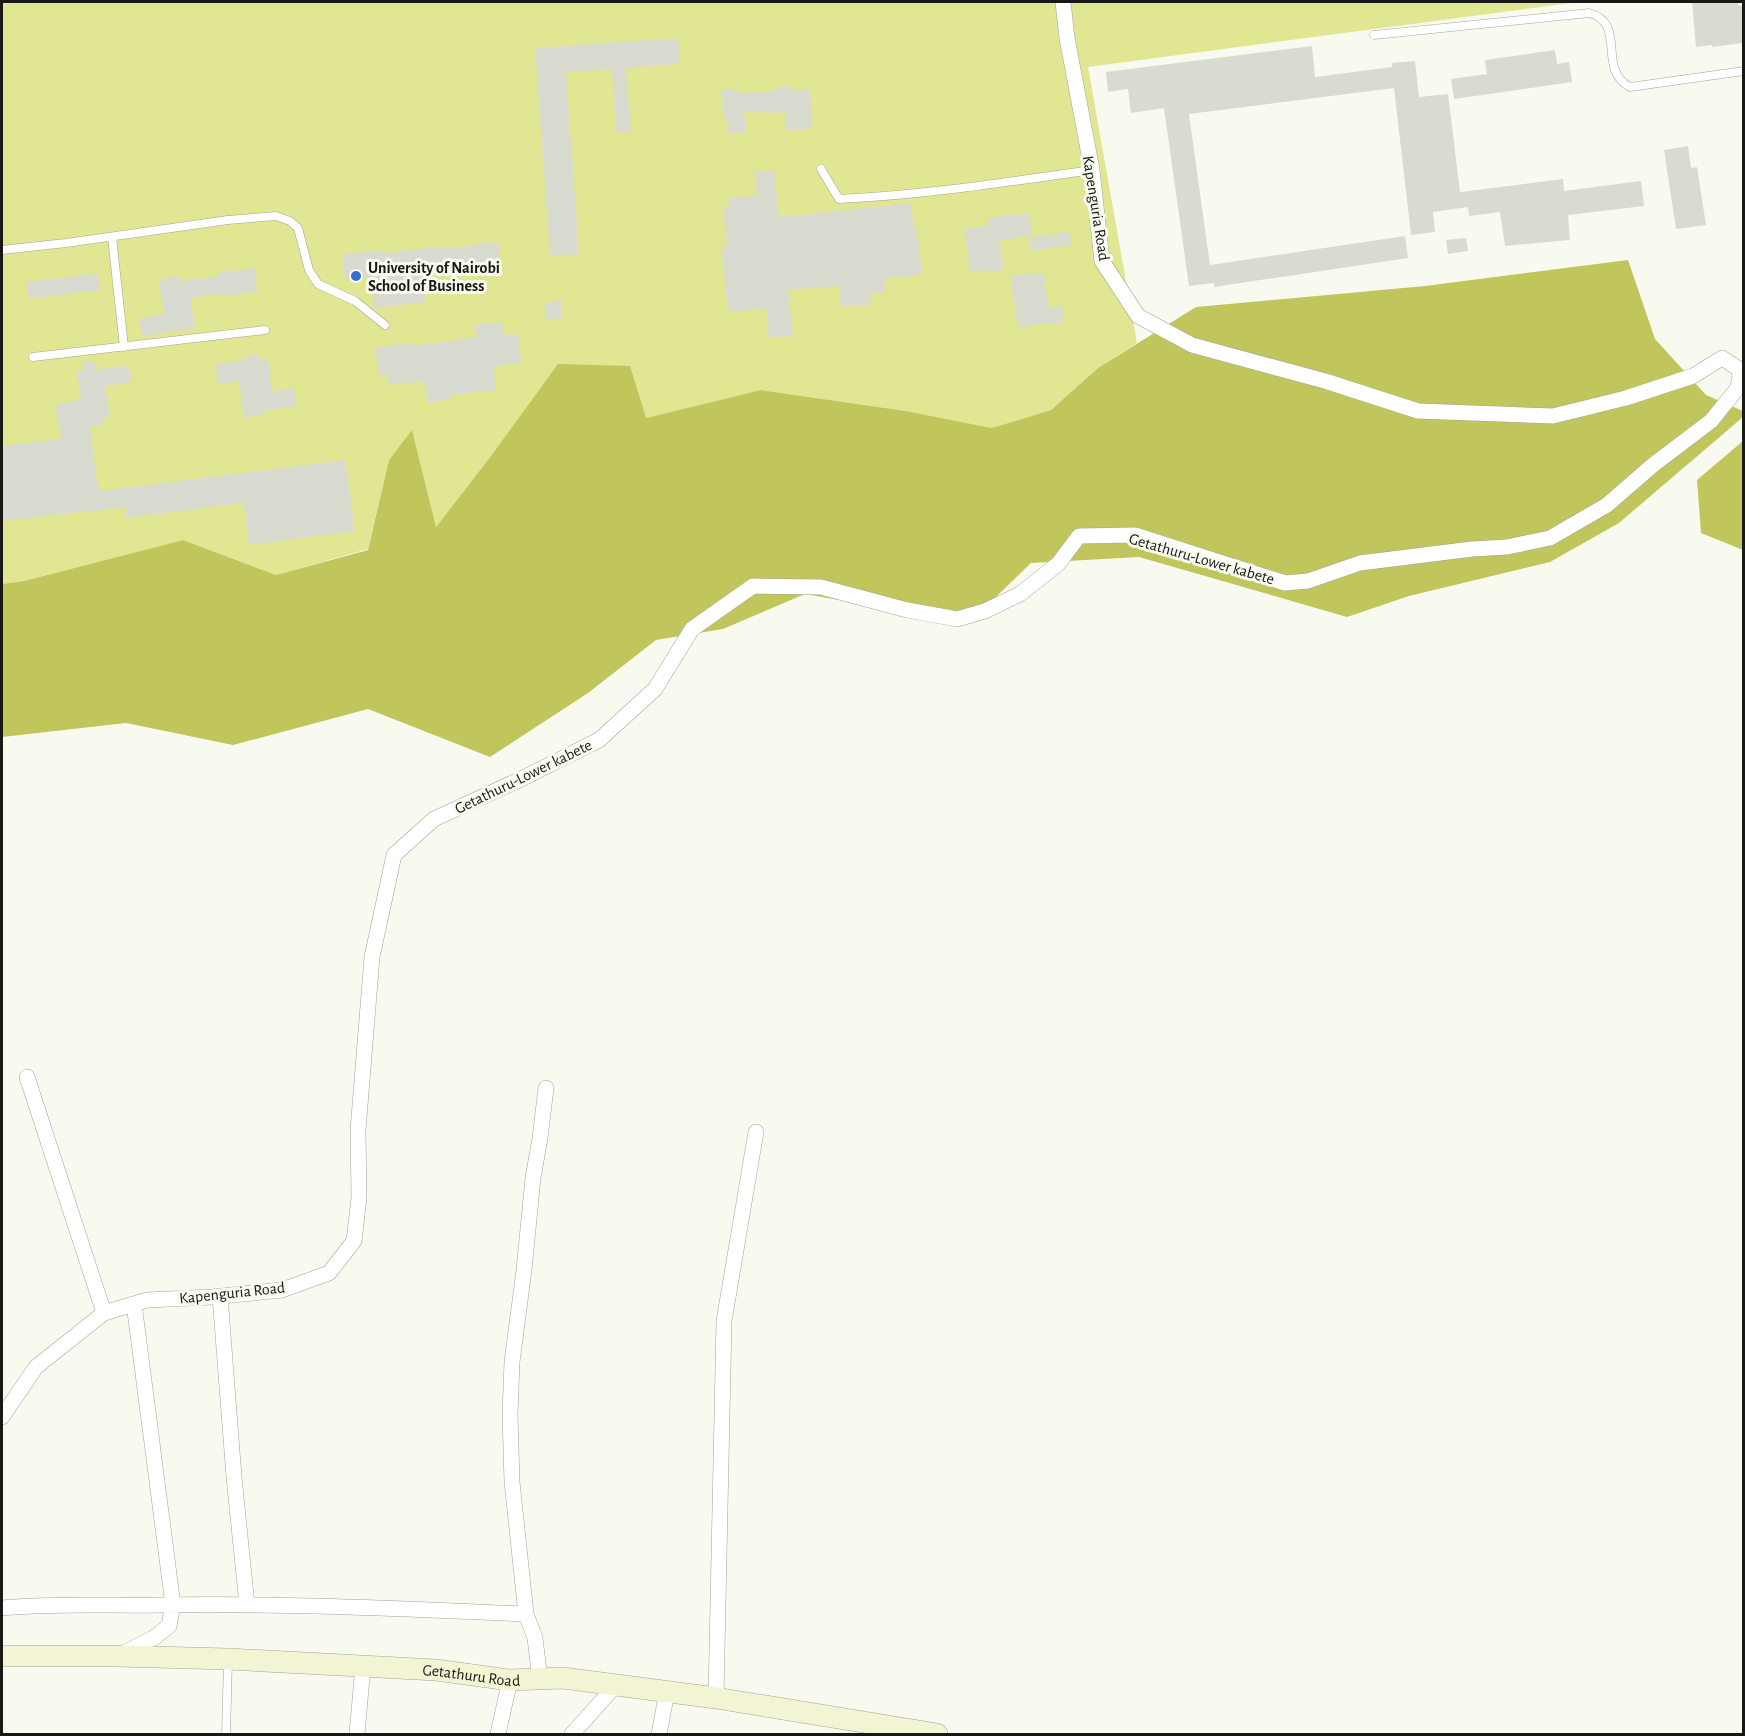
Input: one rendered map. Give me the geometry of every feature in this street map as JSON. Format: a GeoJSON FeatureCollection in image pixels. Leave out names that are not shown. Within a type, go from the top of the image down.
{"type":"FeatureCollection","features":[{"type":"Feature","properties":{"kind":"main road","name":"Getathuru Road"},"geometry":{"type":"LineString","coordinates":[[2,1656],[228,1659],[436,1670],[510,1680],[563,1678],[716,1698],[937,1734]]}},
{"type":"Feature","properties":{"kind":"street","name":"Kapenguria Road"},"geometry":{"type":"LineString","coordinates":[[1063,2],[1067,38],[1092,170],[1102,261],[1138,315],[1192,345],[1325,381]]}},
{"type":"Feature","properties":{"kind":"street","name":"Getathuru-Lower kabete"},"geometry":{"type":"LineString","coordinates":[[386,889],[394,855],[434,819],[599,740],[655,689],[692,629],[753,586],[821,587],[908,610],[957,619],[985,611],[1020,594],[1058,564],[1078,536],[1135,535],[1284,583],[1308,581],[1360,563],[1517,545],[1550,538],[1606,505],[1653,465],[1711,421],[1737,388],[1740,379],[1739,369],[1722,358],[1693,376],[1626,398],[1553,416],[1418,411],[1325,381]]}},
{"type":"Feature","properties":{"kind":"street","name":"Kapenguria Road"},"geometry":{"type":"LineString","coordinates":[[2,1417],[36,1367],[104,1313],[147,1300],[282,1290],[328,1273],[354,1240],[359,1198],[358,1130],[372,957],[386,889]]}},
{"type":"Feature","properties":{"kind":"street"},"geometry":{"type":"LineString","coordinates":[[27,1077],[104,1313]]}},
{"type":"Feature","properties":{"kind":"street"},"geometry":{"type":"LineString","coordinates":[[540,1680],[535,1638],[526,1614],[512,1482],[510,1415],[512,1362],[524,1270],[532,1178],[546,1088]]}},
{"type":"Feature","properties":{"kind":"street"},"geometry":{"type":"LineString","coordinates":[[716,1698],[724,1321],[756,1132]]}},
{"type":"Feature","properties":{"kind":"street"},"geometry":{"type":"LineString","coordinates":[[220,1296],[234,1477],[248,1605]]}},
{"type":"Feature","properties":{"kind":"street"},"geometry":{"type":"LineString","coordinates":[[117,1656],[155,1637],[168,1626],[173,1605],[134,1304]]}},
{"type":"Feature","properties":{"kind":"street"},"geometry":{"type":"LineString","coordinates":[[2,1608],[45,1604],[248,1605],[526,1614]]}},
{"type":"Feature","properties":{"kind":"street"},"geometry":{"type":"LineString","coordinates":[[357,1734],[363,1666]]}},
{"type":"Feature","properties":{"kind":"street"},"geometry":{"type":"LineString","coordinates":[[498,1734],[510,1680]]}},
{"type":"Feature","properties":{"kind":"street"},"geometry":{"type":"LineString","coordinates":[[572,1734],[616,1685]]}},
{"type":"Feature","properties":{"kind":"street"},"geometry":{"type":"LineString","coordinates":[[659,1734],[667,1692]]}},
{"type":"Feature","properties":{"kind":"lane"},"geometry":{"type":"LineString","coordinates":[[1374,35],[1589,13],[1599,15],[1609,28],[1615,74],[1621,82],[1630,87],[1743,71]]}},
{"type":"Feature","properties":{"kind":"lane"},"geometry":{"type":"LineString","coordinates":[[821,169],[839,199],[932,192],[1092,170]]}},
{"type":"Feature","properties":{"kind":"lane"},"geometry":{"type":"LineString","coordinates":[[2,250],[228,220],[276,216],[290,221],[298,228],[309,270],[318,284],[355,301],[385,326]]}},
{"type":"Feature","properties":{"kind":"lane"},"geometry":{"type":"LineString","coordinates":[[112,237],[124,347]]}},
{"type":"Feature","properties":{"kind":"lane"},"geometry":{"type":"LineString","coordinates":[[33,357],[264,330]]}},
{"type":"Feature","properties":{"kind":"lane"},"geometry":{"type":"LineString","coordinates":[[226,1734],[228,1659]]}},
{"type":"Feature","properties":{"kind":"green space","name":"University of Nairobi School of Business"},"geometry":{"type":"Polygon","coordinates":[[[2,2],[1578,2],[1088,67],[1137,343],[1098,368],[1051,410],[992,428],[906,411],[761,390],[491,456],[436,527],[412,431],[389,460],[368,549],[276,575],[183,540],[24,581],[2,584],[2,2]]]}},
{"type":"Feature","properties":{"kind":"green space"},"geometry":{"type":"Polygon","coordinates":[[[1628,260],[1655,339],[1706,395],[1743,411],[1743,417],[1619,523],[1550,562],[1409,596],[1347,617],[1139,557],[1031,563],[969,623],[805,594],[723,629],[656,640],[588,693],[490,757],[368,709],[233,745],[126,723],[2,737],[2,584],[24,581],[183,540],[276,575],[368,550],[389,460],[412,430],[436,527],[558,364],[630,366],[646,418],[761,390],[906,411],[992,428],[1051,410],[1098,368],[1196,307],[1425,286],[1628,260]]]}},
{"type":"Feature","properties":{"kind":"green space"},"geometry":{"type":"Polygon","coordinates":[[[1743,441],[1743,550],[1701,533],[1697,480],[1743,441]]]}},
{"type":"Feature","properties":{"kind":"building"},"geometry":{"type":"Polygon","coordinates":[[[1692,2],[1738,2],[1738,6],[1743,5],[1743,43],[1696,47],[1692,2]]]}},
{"type":"Feature","properties":{"kind":"building"},"geometry":{"type":"Polygon","coordinates":[[[678,38],[680,64],[626,68],[631,132],[616,133],[612,69],[566,72],[579,254],[550,256],[535,48],[678,38]]]}},
{"type":"Feature","properties":{"kind":"building"},"geometry":{"type":"Polygon","coordinates":[[[1312,46],[1315,77],[1392,67],[1392,63],[1415,61],[1419,97],[1448,94],[1460,192],[1563,179],[1564,191],[1641,181],[1644,206],[1568,215],[1570,240],[1505,246],[1500,212],[1469,216],[1468,207],[1433,212],[1435,232],[1411,235],[1394,88],[1189,114],[1210,265],[1405,236],[1408,258],[1214,287],[1214,283],[1189,286],[1164,108],[1131,113],[1128,89],[1108,92],[1106,72],[1312,46]]]}},
{"type":"Feature","properties":{"kind":"building"},"geometry":{"type":"Polygon","coordinates":[[[1555,50],[1557,64],[1569,62],[1572,82],[1454,99],[1451,79],[1487,74],[1485,60],[1555,50]]]}},
{"type":"Feature","properties":{"kind":"building"},"geometry":{"type":"Polygon","coordinates":[[[791,86],[791,90],[810,89],[812,129],[786,131],[785,113],[744,112],[746,132],[728,134],[726,116],[723,116],[722,89],[737,89],[737,93],[775,91],[775,87],[791,86]]]}},
{"type":"Feature","properties":{"kind":"building"},"geometry":{"type":"Polygon","coordinates":[[[1688,146],[1691,168],[1697,167],[1706,225],[1676,229],[1664,150],[1688,146]]]}},
{"type":"Feature","properties":{"kind":"building"},"geometry":{"type":"Polygon","coordinates":[[[774,170],[779,217],[911,203],[914,229],[917,228],[922,275],[884,278],[886,292],[870,294],[871,305],[841,307],[839,286],[788,290],[793,336],[769,338],[766,308],[728,312],[721,246],[727,246],[723,208],[729,207],[728,198],[757,195],[754,172],[774,170]]]}},
{"type":"Feature","properties":{"kind":"building"},"geometry":{"type":"Polygon","coordinates":[[[1029,213],[1032,235],[999,241],[1004,269],[988,273],[988,270],[970,272],[964,229],[988,226],[987,218],[1029,213]]]}},
{"type":"Feature","properties":{"kind":"building"},"geometry":{"type":"Polygon","coordinates":[[[1069,232],[1071,245],[1031,251],[1029,237],[1069,232]]]}},
{"type":"Feature","properties":{"kind":"building"},"geometry":{"type":"Polygon","coordinates":[[[1466,238],[1468,251],[1448,254],[1446,240],[1466,238]]]}},
{"type":"Feature","properties":{"kind":"building"},"geometry":{"type":"Polygon","coordinates":[[[498,242],[501,265],[457,271],[457,266],[423,270],[426,302],[374,308],[370,277],[345,280],[342,254],[382,250],[382,253],[498,242]]]}},
{"type":"Feature","properties":{"kind":"building"},"geometry":{"type":"Polygon","coordinates":[[[255,268],[257,292],[222,296],[222,293],[190,298],[195,328],[142,336],[139,318],[164,314],[159,280],[179,275],[180,281],[220,276],[220,272],[255,268]]]}},
{"type":"Feature","properties":{"kind":"building"},"geometry":{"type":"Polygon","coordinates":[[[98,273],[100,290],[29,299],[26,282],[98,273]]]}},
{"type":"Feature","properties":{"kind":"building"},"geometry":{"type":"Polygon","coordinates":[[[1044,273],[1048,308],[1061,305],[1064,322],[1050,325],[1049,322],[1018,328],[1010,276],[1044,273]]]}},
{"type":"Feature","properties":{"kind":"building"},"geometry":{"type":"Polygon","coordinates":[[[561,300],[563,317],[547,320],[544,303],[561,300]]]}},
{"type":"Feature","properties":{"kind":"building"},"geometry":{"type":"Polygon","coordinates":[[[502,322],[503,335],[518,334],[521,363],[493,366],[496,390],[450,395],[451,399],[428,403],[424,381],[389,385],[388,375],[379,376],[375,347],[411,343],[411,346],[477,337],[475,325],[502,322]]]}},
{"type":"Feature","properties":{"kind":"building"},"geometry":{"type":"Polygon","coordinates":[[[258,354],[259,360],[268,358],[272,391],[294,388],[296,406],[263,411],[263,415],[244,418],[239,381],[218,384],[215,364],[246,360],[246,356],[258,354]]]}},
{"type":"Feature","properties":{"kind":"building"},"geometry":{"type":"Polygon","coordinates":[[[95,361],[96,370],[129,365],[132,382],[105,386],[110,417],[102,418],[103,425],[90,427],[99,491],[345,460],[355,531],[249,545],[244,503],[126,518],[125,507],[2,521],[2,446],[61,439],[55,404],[81,400],[76,371],[83,370],[82,363],[95,361]]]}},
{"type":"Feature","properties":{"kind":"place","name":"University of Nairobi School of Business"},"geometry":{"type":"Point","coordinates":[356,276]}}]}
